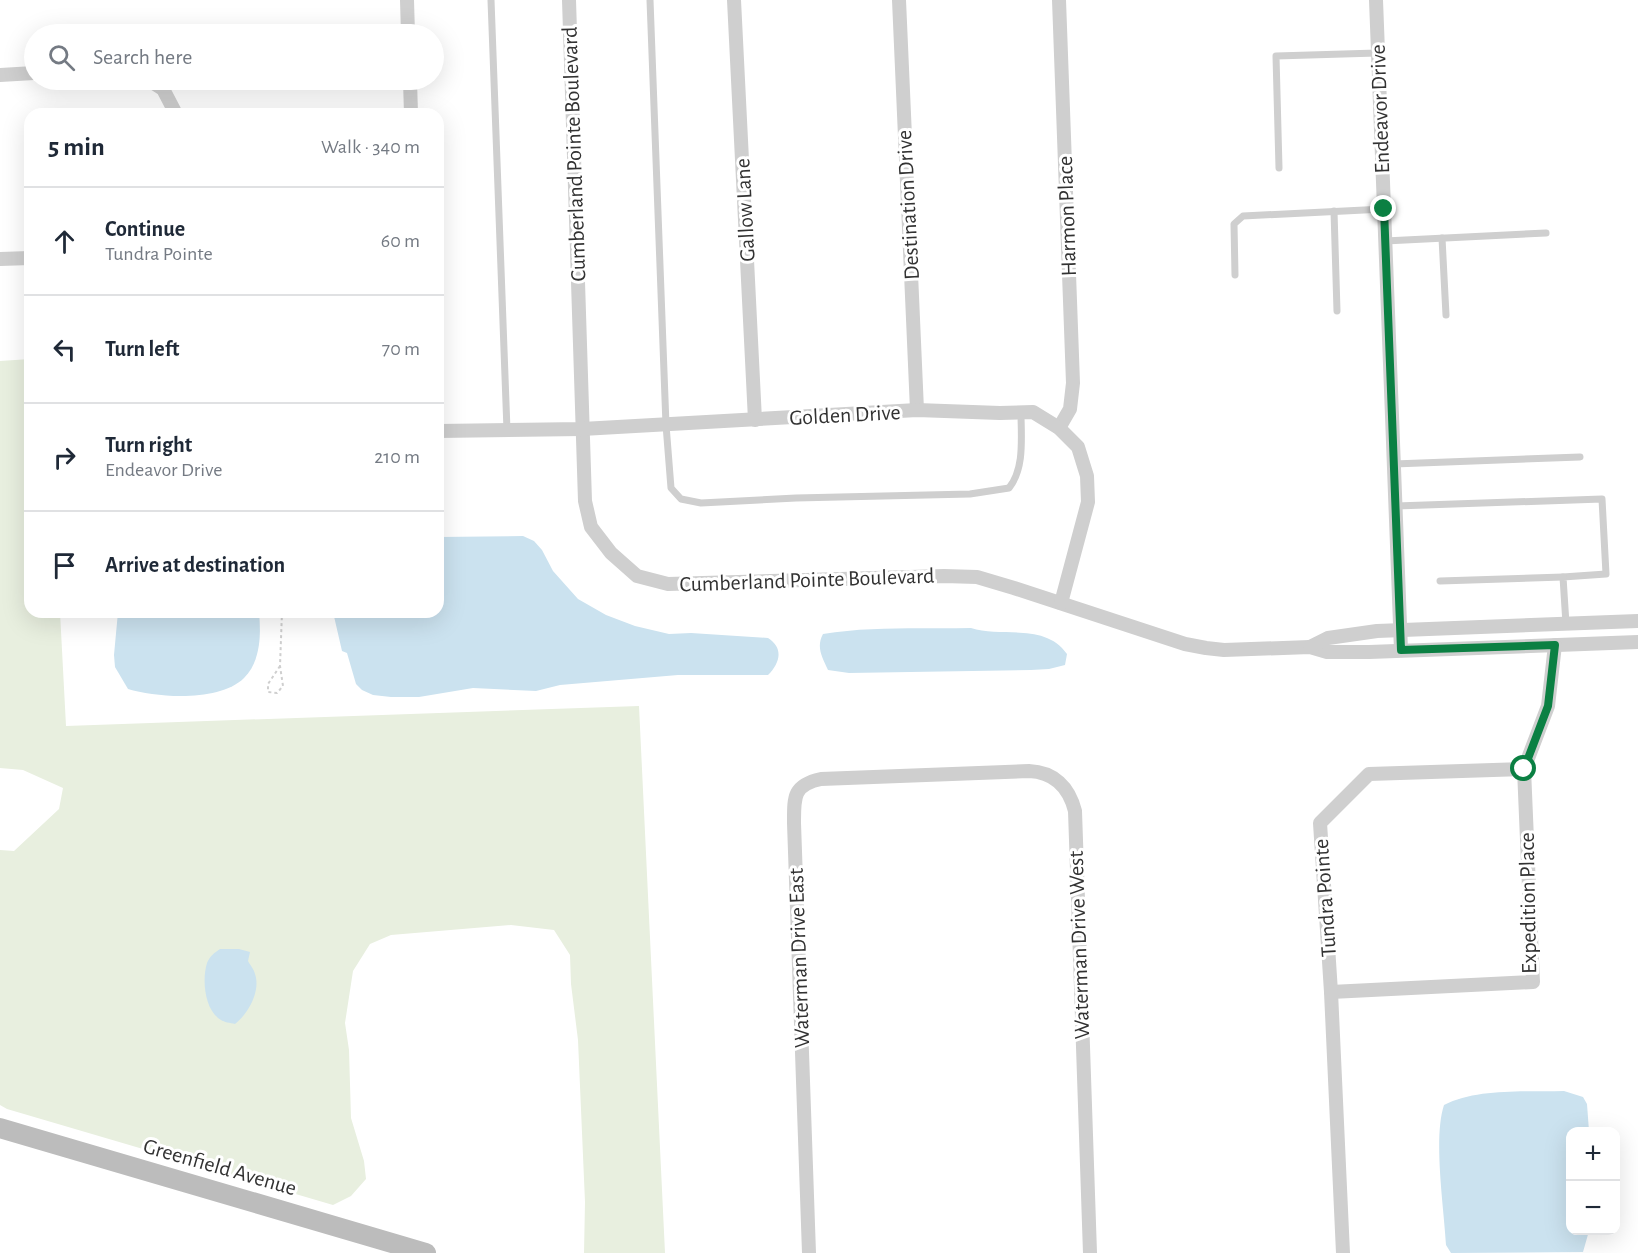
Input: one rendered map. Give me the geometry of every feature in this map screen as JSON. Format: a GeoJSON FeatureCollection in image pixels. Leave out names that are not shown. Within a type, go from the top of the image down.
{"type":"FeatureCollection","features":[{"type":"Feature","properties":{"kind":"main road","name":"Greenfield Avenue"},"geometry":{"type":"LineString","coordinates":[[0,1128],[426,1253]]}},
{"type":"Feature","properties":{"kind":"street"},"geometry":{"type":"LineString","coordinates":[[407,0],[408,24]]}},
{"type":"Feature","properties":{"kind":"street","name":"Cumberland Pointe Boulevard"},"geometry":{"type":"LineString","coordinates":[[569,0],[585,501],[591,527],[611,554],[637,576],[668,584],[944,576],[977,578],[1185,644],[1224,650],[1310,647],[1327,652],[1638,642]]}},
{"type":"Feature","properties":{"kind":"street","name":"Gallow Lane"},"geometry":{"type":"LineString","coordinates":[[734,0],[755,420]]}},
{"type":"Feature","properties":{"kind":"street","name":"Destination Drive"},"geometry":{"type":"LineString","coordinates":[[899,0],[917,411]]}},
{"type":"Feature","properties":{"kind":"street","name":"Harmon Place"},"geometry":{"type":"LineString","coordinates":[[1059,0],[1073,383],[1070,409],[1059,428]]}},
{"type":"Feature","properties":{"kind":"street","name":"Endeavor Drive"},"geometry":{"type":"LineString","coordinates":[[1376,0],[1401,650]]}},
{"type":"Feature","properties":{"kind":"street"},"geometry":{"type":"LineString","coordinates":[[0,75],[24,74]]}},
{"type":"Feature","properties":{"kind":"street"},"geometry":{"type":"LineString","coordinates":[[164,90],[173,108]]}},
{"type":"Feature","properties":{"kind":"street"},"geometry":{"type":"LineString","coordinates":[[410,90],[411,108]]}},
{"type":"Feature","properties":{"kind":"street"},"geometry":{"type":"LineString","coordinates":[[0,259],[24,258]]}},
{"type":"Feature","properties":{"kind":"street","name":"Golden Drive"},"geometry":{"type":"LineString","coordinates":[[444,431],[582,429],[917,411],[1033,412],[1059,428],[1078,447],[1087,476],[1088,502],[1061,603]]}},
{"type":"Feature","properties":{"kind":"street","name":"Cumberland Pointe Boulevard"},"geometry":{"type":"LineString","coordinates":[[1310,647],[1328,638],[1377,632],[1638,621]]}},
{"type":"Feature","properties":{"kind":"street"},"geometry":{"type":"LineString","coordinates":[[1524,769],[1548,706],[1555,645]]}},
{"type":"Feature","properties":{"kind":"street","name":"Tundra Pointe"},"geometry":{"type":"LineString","coordinates":[[1343,1253],[1331,992],[1320,823],[1369,774],[1524,769]]}},
{"type":"Feature","properties":{"kind":"street","name":"Expedition Place"},"geometry":{"type":"LineString","coordinates":[[1331,992],[1533,982],[1524,769]]}},
{"type":"Feature","properties":{"kind":"street","name":"Waterman Drive West"},"geometry":{"type":"LineString","coordinates":[[921,775],[1040,771],[1059,781],[1072,798],[1075,811],[1090,1253]]}},
{"type":"Feature","properties":{"kind":"street","name":"Waterman Drive East"},"geometry":{"type":"LineString","coordinates":[[809,1253],[794,800],[803,785],[821,778],[921,775]]}},
{"type":"Feature","properties":{"kind":"lane"},"geometry":{"type":"LineString","coordinates":[[491,0],[507,430]]}},
{"type":"Feature","properties":{"kind":"lane"},"geometry":{"type":"LineString","coordinates":[[650,0],[666,425],[671,488],[681,499],[701,503],[796,498],[970,494],[1009,488],[1014,481],[1020,459],[1021,412]]}},
{"type":"Feature","properties":{"kind":"lane"},"geometry":{"type":"LineString","coordinates":[[1279,168],[1276,56],[1377,53]]}},
{"type":"Feature","properties":{"kind":"lane"},"geometry":{"type":"LineString","coordinates":[[1235,275],[1234,224],[1244,216],[1384,209]]}},
{"type":"Feature","properties":{"kind":"lane"},"geometry":{"type":"LineString","coordinates":[[1334,212],[1337,311]]}},
{"type":"Feature","properties":{"kind":"lane"},"geometry":{"type":"LineString","coordinates":[[1385,241],[1545,233]]}},
{"type":"Feature","properties":{"kind":"lane"},"geometry":{"type":"LineString","coordinates":[[1442,238],[1446,315]]}},
{"type":"Feature","properties":{"kind":"lane"},"geometry":{"type":"LineString","coordinates":[[1394,464],[1580,458]]}},
{"type":"Feature","properties":{"kind":"lane"},"geometry":{"type":"LineString","coordinates":[[1396,506],[1602,499],[1606,574],[1440,581]]}},
{"type":"Feature","properties":{"kind":"lane"},"geometry":{"type":"LineString","coordinates":[[1563,577],[1566,624]]}},
{"type":"Feature","properties":{"kind":"path"},"geometry":{"type":"LineString","coordinates":[[280,666],[268,684],[268,692],[277,693],[283,686],[280,666],[282,618]]}},
{"type":"Feature","properties":{"kind":"green space"},"geometry":{"type":"Polygon","coordinates":[[[24,359],[24,618],[60,618],[66,726],[639,706],[665,1253],[584,1253],[585,1202],[578,1040],[570,955],[554,930],[511,925],[391,935],[370,944],[353,971],[345,1023],[349,1050],[351,1118],[364,1161],[366,1179],[351,1196],[333,1205],[7,1109],[0,1105],[0,850],[14,851],[59,809],[63,788],[23,770],[0,768],[0,361],[24,359]]]}},
{"type":"Feature","properties":{"kind":"water"},"geometry":{"type":"Polygon","coordinates":[[[523,536],[534,541],[542,550],[553,571],[578,599],[606,615],[635,626],[669,634],[691,633],[768,638],[778,651],[777,661],[768,675],[678,675],[560,685],[536,691],[473,688],[419,697],[373,695],[362,690],[356,684],[347,653],[342,651],[334,618],[444,618],[444,537],[523,536]]]}},
{"type":"Feature","properties":{"kind":"water"},"geometry":{"type":"Polygon","coordinates":[[[117,618],[259,618],[259,647],[254,664],[244,678],[220,691],[172,696],[128,689],[115,667],[117,618]]]}},
{"type":"Feature","properties":{"kind":"water"},"geometry":{"type":"Polygon","coordinates":[[[971,628],[983,631],[1035,634],[1047,638],[1058,644],[1067,654],[1065,665],[1031,670],[849,673],[828,670],[820,648],[823,634],[841,631],[971,628]]]}},
{"type":"Feature","properties":{"kind":"water"},"geometry":{"type":"Polygon","coordinates":[[[220,949],[239,949],[250,952],[248,961],[254,970],[255,995],[235,1024],[222,1021],[215,1015],[206,994],[207,963],[209,958],[220,949]]]}},
{"type":"Feature","properties":{"kind":"water"},"geometry":{"type":"Polygon","coordinates":[[[1518,1091],[1564,1091],[1583,1097],[1587,1104],[1589,1127],[1566,1127],[1566,1235],[1588,1235],[1583,1252],[1451,1253],[1446,1245],[1439,1154],[1439,1136],[1444,1105],[1471,1096],[1518,1091]]]}},
{"type":"Feature","properties":{"kind":"route"},"geometry":{"type":"LineString","coordinates":[[1384,209],[1401,650],[1555,645],[1548,706],[1524,769]]}}]}
